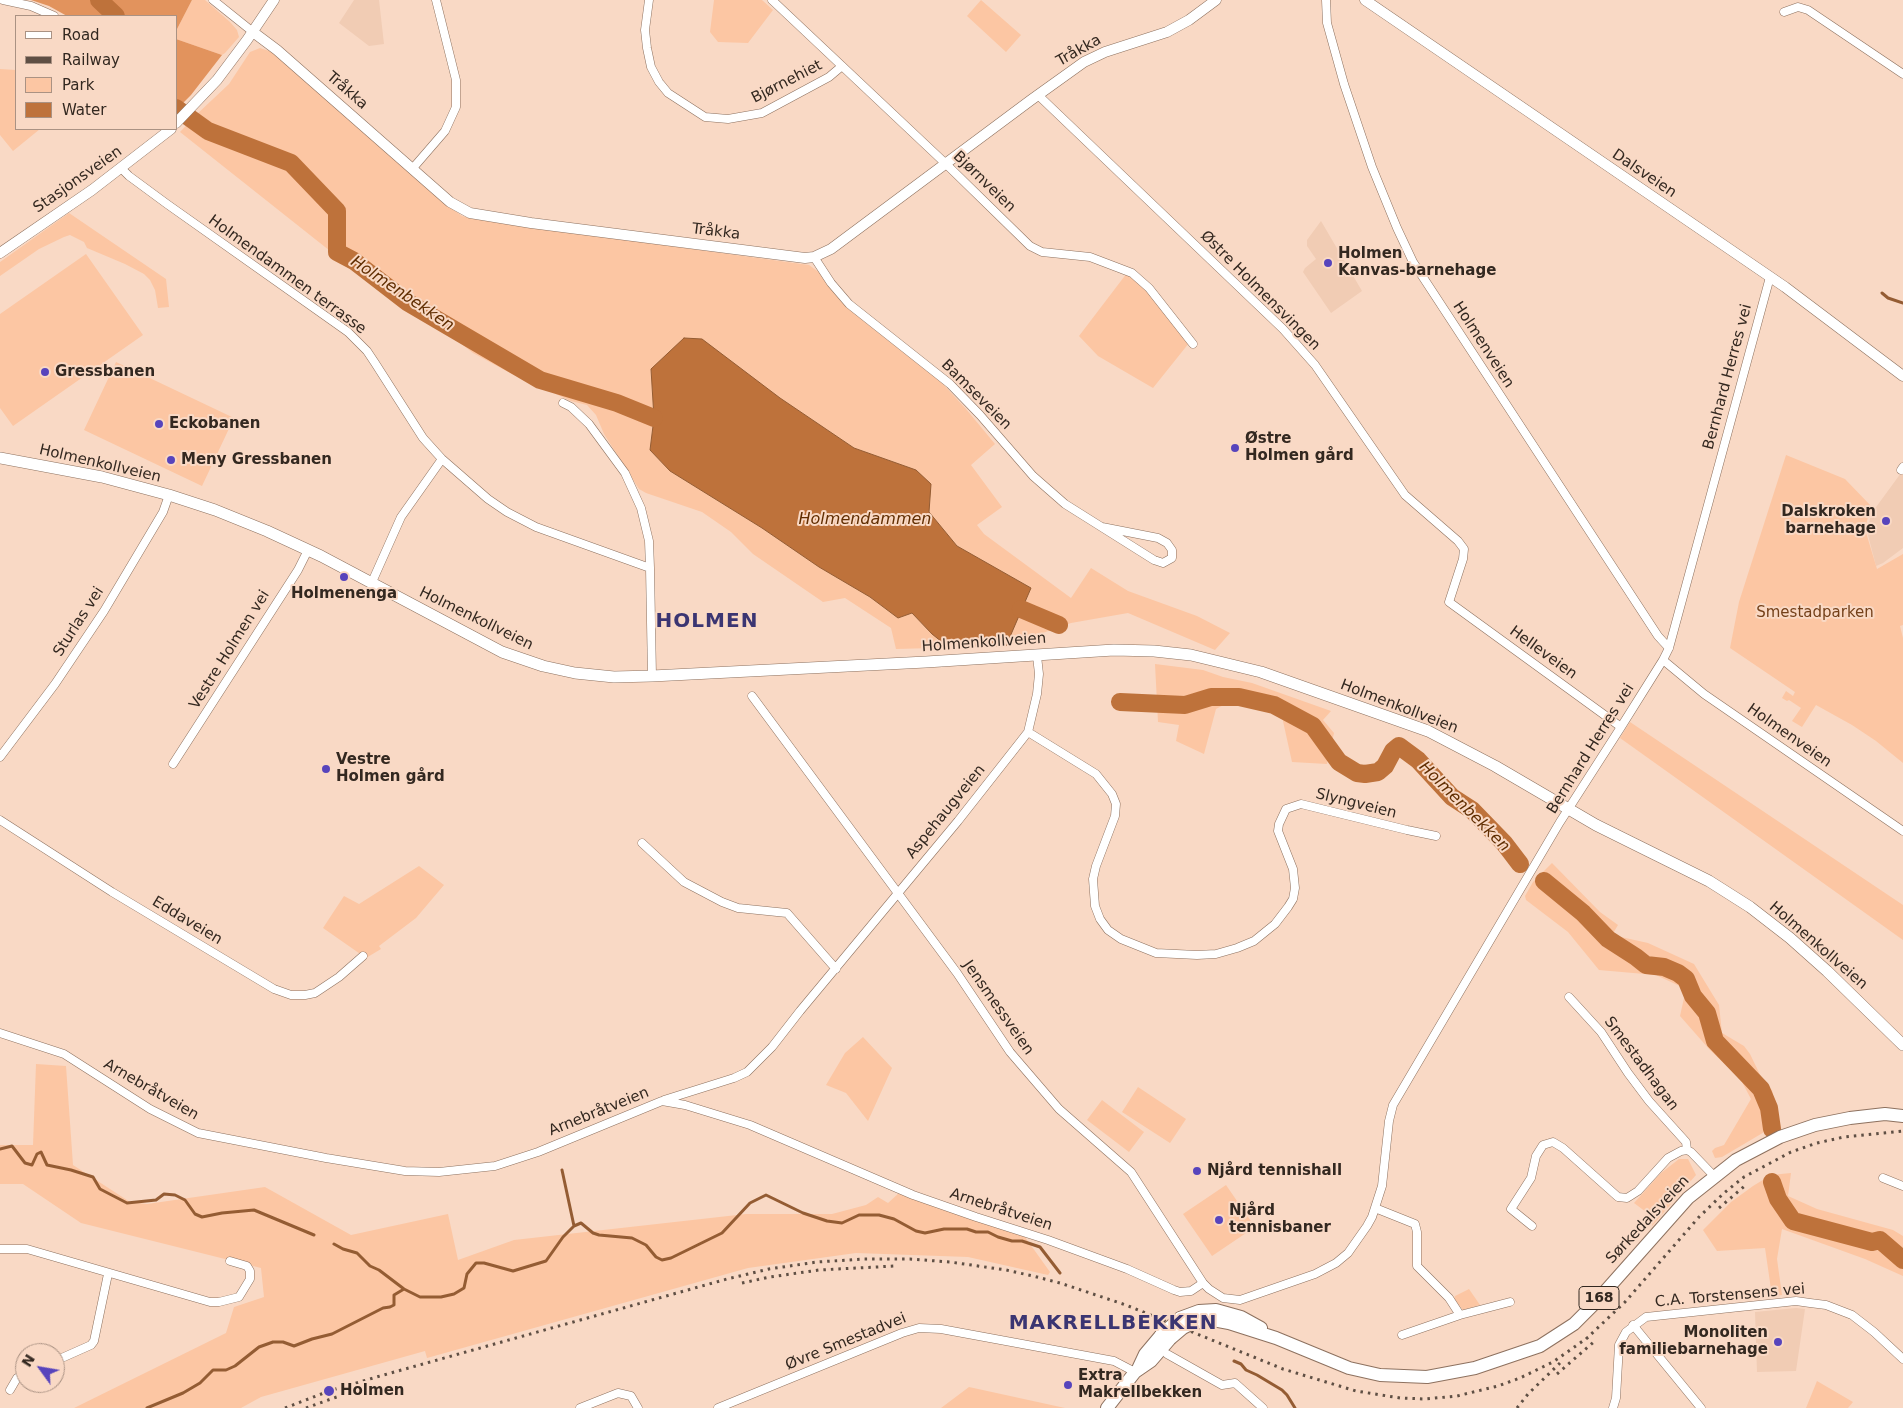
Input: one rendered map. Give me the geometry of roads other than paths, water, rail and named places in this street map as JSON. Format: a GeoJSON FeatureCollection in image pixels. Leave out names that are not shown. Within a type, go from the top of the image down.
{"type":"FeatureCollection","features":[{"type":"Feature","properties":{"kind":"main road","name":"Holmenkollveien"},"geometry":{"type":"LineString","coordinates":[[0,458],[93,475],[169,495],[250,524],[372,582],[485,644],[535,664],[583,675],[614,677],[652,676],[1038,656],[1103,650],[1148,651],[1191,655],[1246,668],[1428,731],[1495,766],[1608,831],[1692,872],[1750,907],[1812,956],[1903,1045]]}},
{"type":"Feature","properties":{"kind":"main road","name":"Sørkedalsveien"},"geometry":{"type":"LineString","coordinates":[[1107,1408],[1136,1371],[1144,1354],[1166,1337],[1193,1323],[1206,1320],[1221,1321],[1276,1338],[1349,1368],[1403,1378],[1454,1373],[1529,1351],[1552,1340],[1584,1315],[1688,1198],[1736,1160],[1764,1144],[1799,1130],[1832,1121],[1884,1114],[1903,1107]]}},
{"type":"Feature","properties":{"kind":"main road","name":"Sørkedalsveien"},"geometry":{"type":"LineString","coordinates":[[1884,1114],[1903,1116]]}},
{"type":"Feature","properties":{"kind":"main road","name":"Sørkedalsveien"},"geometry":{"type":"LineString","coordinates":[[1166,1337],[1180,1318],[1199,1311],[1224,1312],[1249,1320],[1276,1338]]}},
{"type":"Feature","properties":{"kind":"street"},"geometry":{"type":"LineString","coordinates":[[3,0],[32,6],[52,15]]}},
{"type":"Feature","properties":{"kind":"street","name":"Tråkka"},"geometry":{"type":"LineString","coordinates":[[213,0],[277,50],[457,207],[476,215],[784,256],[810,257],[831,249],[1071,71],[1096,56],[1166,32],[1188,20],[1216,0]]}},
{"type":"Feature","properties":{"kind":"street"},"geometry":{"type":"LineString","coordinates":[[178,121],[217,80],[274,0]]}},
{"type":"Feature","properties":{"kind":"street"},"geometry":{"type":"LineString","coordinates":[[413,168],[445,131],[456,107],[456,80],[436,0]]}},
{"type":"Feature","properties":{"kind":"street","name":"Bjørnehiet"},"geometry":{"type":"LineString","coordinates":[[649,0],[645,30],[651,67],[659,82],[668,93],[705,117],[728,119],[762,113],[829,77],[842,66]]}},
{"type":"Feature","properties":{"kind":"street","name":"Bjørnveien"},"geometry":{"type":"LineString","coordinates":[[772,0],[946,163],[1034,249],[1042,252],[1090,257],[1124,268],[1138,277],[1149,288],[1193,344]]}},
{"type":"Feature","properties":{"kind":"street","name":"Holmenveien"},"geometry":{"type":"LineString","coordinates":[[1326,0],[1326,22],[1344,84],[1372,167],[1413,262],[1658,636],[1669,648]]}},
{"type":"Feature","properties":{"kind":"street","name":"Dalsveien"},"geometry":{"type":"LineString","coordinates":[[1365,0],[1770,277],[1903,376]]}},
{"type":"Feature","properties":{"kind":"street"},"geometry":{"type":"LineString","coordinates":[[1784,12],[1798,7],[1808,10],[1903,74]]}},
{"type":"Feature","properties":{"kind":"street","name":"Østre Holmensvingen"},"geometry":{"type":"LineString","coordinates":[[1038,95],[1044,103],[1283,329],[1315,365],[1405,495],[1462,545],[1463,558],[1449,602]]}},
{"type":"Feature","properties":{"kind":"street","name":"Stasjonsveien"},"geometry":{"type":"LineString","coordinates":[[0,253],[122,168],[168,130]]}},
{"type":"Feature","properties":{"kind":"street","name":"Holmendammen terrasse"},"geometry":{"type":"LineString","coordinates":[[122,168],[152,194],[348,332],[367,351],[416,429],[442,459],[488,499],[549,532],[650,568]]}},
{"type":"Feature","properties":{"kind":"street","name":"Bamseveien"},"geometry":{"type":"LineString","coordinates":[[810,257],[849,304],[950,384],[980,415],[1033,476],[1066,504],[1102,527],[1154,560],[1163,563],[1172,558],[1172,550],[1167,543],[1158,538],[1102,527]]}},
{"type":"Feature","properties":{"kind":"street","name":"Bernhard Herres vei"},"geometry":{"type":"LineString","coordinates":[[1249,1298],[1316,1274],[1348,1253],[1363,1234],[1375,1208],[1382,1186],[1392,1105],[1568,809],[1663,660],[1669,648],[1770,277]]}},
{"type":"Feature","properties":{"kind":"street"},"geometry":{"type":"LineString","coordinates":[[563,403],[571,407],[589,424],[625,474],[641,508],[649,541],[652,676]]}},
{"type":"Feature","properties":{"kind":"street"},"geometry":{"type":"LineString","coordinates":[[372,582],[401,517],[442,459]]}},
{"type":"Feature","properties":{"kind":"street","name":"Sturlas vei"},"geometry":{"type":"LineString","coordinates":[[0,757],[55,684],[104,611],[163,512],[169,495]]}},
{"type":"Feature","properties":{"kind":"street","name":"Vestre Holmen vei"},"geometry":{"type":"LineString","coordinates":[[173,764],[298,570],[308,550]]}},
{"type":"Feature","properties":{"kind":"street","name":"Helleveien"},"geometry":{"type":"LineString","coordinates":[[1449,602],[1621,727]]}},
{"type":"Feature","properties":{"kind":"street","name":"Aspehaugveien"},"geometry":{"type":"LineString","coordinates":[[662,1101],[747,1072],[772,1047],[958,821],[1028,732],[1037,694],[1038,656]]}},
{"type":"Feature","properties":{"kind":"street","name":"Holmenveien"},"geometry":{"type":"LineString","coordinates":[[1663,660],[1699,690],[1903,831]]}},
{"type":"Feature","properties":{"kind":"street","name":"Jensmessveien"},"geometry":{"type":"LineString","coordinates":[[752,696],[957,973],[1019,1063],[1059,1109],[1130,1172],[1203,1283],[1223,1298],[1234,1300],[1249,1298]]}},
{"type":"Feature","properties":{"kind":"street","name":"Slyngveien"},"geometry":{"type":"LineString","coordinates":[[1028,732],[1096,774],[1106,784],[1112,794],[1116,804],[1115,816],[1095,873],[1095,906],[1103,923],[1114,934],[1135,946],[1156,952],[1197,955],[1216,954],[1254,941],[1275,924],[1293,899],[1295,888],[1294,869],[1278,831],[1286,809],[1301,804],[1436,836]]}},
{"type":"Feature","properties":{"kind":"street","name":"Eddaveien"},"geometry":{"type":"LineString","coordinates":[[0,820],[112,892],[274,989],[291,995],[315,993],[339,977],[363,956]]}},
{"type":"Feature","properties":{"kind":"street"},"geometry":{"type":"LineString","coordinates":[[642,843],[684,882],[722,902],[738,908],[786,913],[836,969]]}},
{"type":"Feature","properties":{"kind":"street","name":"Smestadhagan"},"geometry":{"type":"LineString","coordinates":[[1569,997],[1601,1032],[1649,1101],[1686,1142],[1687,1150],[1714,1176]]}},
{"type":"Feature","properties":{"kind":"street","name":"Arnebråtveien"},"geometry":{"type":"LineString","coordinates":[[0,1033],[64,1054],[150,1109],[198,1133],[405,1171],[439,1172],[480,1169],[502,1164],[538,1152],[662,1101],[684,1105],[750,1125],[913,1195],[1048,1240],[1127,1269],[1174,1290],[1180,1292],[1191,1291],[1203,1283]]}},
{"type":"Feature","properties":{"kind":"street"},"geometry":{"type":"LineString","coordinates":[[1532,1226],[1511,1209],[1531,1178],[1536,1156],[1543,1145],[1553,1142],[1563,1148],[1618,1197],[1627,1198],[1638,1192],[1668,1158],[1687,1150]]}},
{"type":"Feature","properties":{"kind":"street"},"geometry":{"type":"LineString","coordinates":[[1883,1178],[1903,1186]]}},
{"type":"Feature","properties":{"kind":"street"},"geometry":{"type":"LineString","coordinates":[[1375,1208],[1415,1224],[1417,1232],[1417,1266],[1449,1298],[1460,1315]]}},
{"type":"Feature","properties":{"kind":"street"},"geometry":{"type":"LineString","coordinates":[[0,1248],[27,1249],[210,1302],[219,1302],[239,1296],[250,1279],[250,1271],[247,1266],[230,1261]]}},
{"type":"Feature","properties":{"kind":"street"},"geometry":{"type":"LineString","coordinates":[[65,1357],[91,1345],[94,1341],[108,1274]]}},
{"type":"Feature","properties":{"kind":"street"},"geometry":{"type":"LineString","coordinates":[[1402,1335],[1460,1315],[1510,1302]]}},
{"type":"Feature","properties":{"kind":"street","name":"C.A. Torstensens vei"},"geometry":{"type":"LineString","coordinates":[[1633,1325],[1646,1317],[1796,1302],[1810,1303],[1826,1306],[1852,1315],[1903,1359]]}},
{"type":"Feature","properties":{"kind":"street"},"geometry":{"type":"LineString","coordinates":[[1613,1408],[1616,1398],[1619,1345],[1626,1332],[1633,1325],[1701,1408]]}},
{"type":"Feature","properties":{"kind":"street","name":"Øvre Smestadvei"},"geometry":{"type":"LineString","coordinates":[[718,1408],[902,1333],[920,1328],[941,1329],[1114,1361],[1136,1371]]}},
{"type":"Feature","properties":{"kind":"street"},"geometry":{"type":"LineString","coordinates":[[1167,1354],[1222,1385],[1235,1384],[1263,1408]]}},
{"type":"Feature","properties":{"kind":"street"},"geometry":{"type":"LineString","coordinates":[[10,1390],[15,1381]]}},
{"type":"Feature","properties":{"kind":"street"},"geometry":{"type":"LineString","coordinates":[[580,1408],[618,1393],[631,1396],[638,1408]]}},
{"type":"Feature","properties":{"kind":"water","name":"Holmendammen"},"geometry":{"type":"Polygon","coordinates":[[[684,338],[702,339],[780,398],[854,448],[916,470],[931,484],[929,512],[957,546],[1031,588],[1006,646],[947,646],[932,634],[912,613],[898,618],[870,597],[819,567],[762,528],[670,471],[650,450],[654,418],[651,369],[684,338]]]}},
{"type":"Feature","properties":{"kind":"waterway","name":"Holmenbekken"},"geometry":{"type":"LineString","coordinates":[[99,0],[115,15]]}},
{"type":"Feature","properties":{"kind":"waterway","name":"Holmenbekken"},"geometry":{"type":"LineString","coordinates":[[178,109],[208,131],[291,163],[337,211],[337,252],[354,261],[407,302],[540,380],[617,403],[654,418]]}},
{"type":"Feature","properties":{"kind":"waterway"},"geometry":{"type":"LineString","coordinates":[[1882,293],[1888,298],[1903,303]]}},
{"type":"Feature","properties":{"kind":"waterway","name":"Holmenbekken"},"geometry":{"type":"LineString","coordinates":[[1021,609],[1059,625]]}},
{"type":"Feature","properties":{"kind":"waterway","name":"Holmenbekken"},"geometry":{"type":"LineString","coordinates":[[1120,702],[1185,705],[1211,697],[1239,697],[1274,705],[1313,726],[1339,762],[1357,773],[1378,772],[1385,766],[1393,751],[1399,746],[1418,760],[1452,797],[1472,810],[1504,843],[1520,864]]}},
{"type":"Feature","properties":{"kind":"waterway","name":"Holmenbekken"},"geometry":{"type":"LineString","coordinates":[[1544,881],[1583,913],[1608,939],[1646,965],[1664,967],[1686,979],[1693,996],[1707,1013],[1715,1041],[1761,1089],[1769,1108],[1772,1129]]}},
{"type":"Feature","properties":{"kind":"waterway","name":"MAKRELLBEKKEN"},"geometry":{"type":"LineString","coordinates":[[0,1149],[12,1146],[25,1163],[32,1165],[37,1154],[41,1152],[47,1165],[93,1177],[100,1189],[127,1203],[156,1200],[164,1194],[175,1195],[185,1200],[195,1214],[202,1217],[254,1210],[314,1235]]}},
{"type":"Feature","properties":{"kind":"waterway"},"geometry":{"type":"LineString","coordinates":[[562,1170],[574,1226]]}},
{"type":"Feature","properties":{"kind":"waterway","name":"Holmenbekken"},"geometry":{"type":"LineString","coordinates":[[1772,1182],[1778,1199],[1793,1221],[1872,1242],[1880,1240],[1903,1260]]}},
{"type":"Feature","properties":{"kind":"waterway","name":"MAKRELLBEKKEN"},"geometry":{"type":"LineString","coordinates":[[334,1244],[357,1253],[370,1266],[379,1270],[404,1289],[420,1297],[441,1297],[454,1294],[464,1288],[467,1274],[476,1263],[484,1263],[513,1271],[546,1261],[563,1237],[574,1226],[581,1223],[593,1233],[599,1235],[632,1238],[646,1245],[656,1257],[662,1260],[671,1258],[722,1233],[750,1203],[766,1195],[803,1213],[827,1221],[842,1223],[859,1215],[879,1215],[894,1219],[916,1231],[925,1233],[944,1229],[967,1229],[976,1232],[988,1232],[1012,1241],[1022,1241],[1040,1247],[1060,1273]]}},
{"type":"Feature","properties":{"kind":"waterway"},"geometry":{"type":"LineString","coordinates":[[147,1408],[183,1393],[200,1383],[213,1370],[226,1370],[235,1366],[259,1347],[273,1342],[283,1342],[294,1346],[332,1334],[383,1308],[394,1305],[394,1295],[404,1289]]}},
{"type":"Feature","properties":{"kind":"waterway","name":"MAKRELLBEKKEN"},"geometry":{"type":"LineString","coordinates":[[1234,1361],[1282,1390],[1295,1408]]}},
{"type":"Feature","properties":{"kind":"railway"},"geometry":{"type":"LineString","coordinates":[[1586,1339],[1625,1302],[1699,1217],[1744,1177],[1791,1152],[1817,1143],[1844,1137],[1903,1131]]}},
{"type":"Feature","properties":{"kind":"railway"},"geometry":{"type":"LineString","coordinates":[[1719,1208],[1747,1184]]}},
{"type":"Feature","properties":{"kind":"railway"},"geometry":{"type":"LineString","coordinates":[[285,1408],[329,1391],[380,1376],[727,1279],[769,1269],[817,1262],[864,1259],[910,1259],[950,1262],[1006,1270],[1060,1283],[1126,1305],[1283,1369],[1356,1391],[1400,1398],[1425,1399],[1457,1396],[1498,1386],[1553,1362],[1590,1336]]}},
{"type":"Feature","properties":{"kind":"railway"},"geometry":{"type":"LineString","coordinates":[[742,1283],[819,1270],[895,1266]]}},
{"type":"Feature","properties":{"kind":"railway"},"geometry":{"type":"LineString","coordinates":[[1557,1374],[1596,1340]]}},
{"type":"Feature","properties":{"kind":"railway"},"geometry":{"type":"LineString","coordinates":[[1517,1408],[1528,1394],[1560,1363]]}},
{"type":"Feature","properties":{"kind":"railway"},"geometry":{"type":"LineString","coordinates":[[306,1408],[356,1390]]}},
{"type":"Feature","properties":{"kind":"place","name":"Holmen Kanvas-barnehage"},"geometry":{"type":"Point","coordinates":[1328,263]}},
{"type":"Feature","properties":{"kind":"place","name":"Gressbanen"},"geometry":{"type":"Point","coordinates":[45,372]}},
{"type":"Feature","properties":{"kind":"place","name":"Eckobanen"},"geometry":{"type":"Point","coordinates":[159,424]}},
{"type":"Feature","properties":{"kind":"place","name":"Østre Holmen gård"},"geometry":{"type":"Point","coordinates":[1235,448]}},
{"type":"Feature","properties":{"kind":"place","name":"Meny Gressbanen"},"geometry":{"type":"Point","coordinates":[171,460]}},
{"type":"Feature","properties":{"kind":"place","name":"Dalskroken barnehage"},"geometry":{"type":"Point","coordinates":[1886,521]}},
{"type":"Feature","properties":{"kind":"place","name":"Holmenenga"},"geometry":{"type":"Point","coordinates":[344,577]}},
{"type":"Feature","properties":{"kind":"place","name":"Vestre Holmen gård"},"geometry":{"type":"Point","coordinates":[326,769]}},
{"type":"Feature","properties":{"kind":"place","name":"Njård tennishall"},"geometry":{"type":"Point","coordinates":[1197,1171]}},
{"type":"Feature","properties":{"kind":"place","name":"Njård tennisbaner"},"geometry":{"type":"Point","coordinates":[1219,1220]}},
{"type":"Feature","properties":{"kind":"place","name":"Monoliten familiebarnehage"},"geometry":{"type":"Point","coordinates":[1778,1342]}},
{"type":"Feature","properties":{"kind":"place","name":"Extra Makrellbekken"},"geometry":{"type":"Point","coordinates":[1068,1385]}},
{"type":"Feature","properties":{"kind":"place","name":"Holmen"},"geometry":{"type":"Point","coordinates":[329,1391]}},
{"type":"Feature","properties":{"kind":"district","name":"HOLMEN"},"geometry":{"type":"Point","coordinates":[707,622]}},
{"type":"Feature","properties":{"kind":"district","name":"MAKRELLBEKKEN"},"geometry":{"type":"Point","coordinates":[1113,1324]}},
{"type":"Feature","properties":{"kind":"park label","name":"Smestadparken"},"geometry":{"type":"Point","coordinates":[1815,613]}}]}
